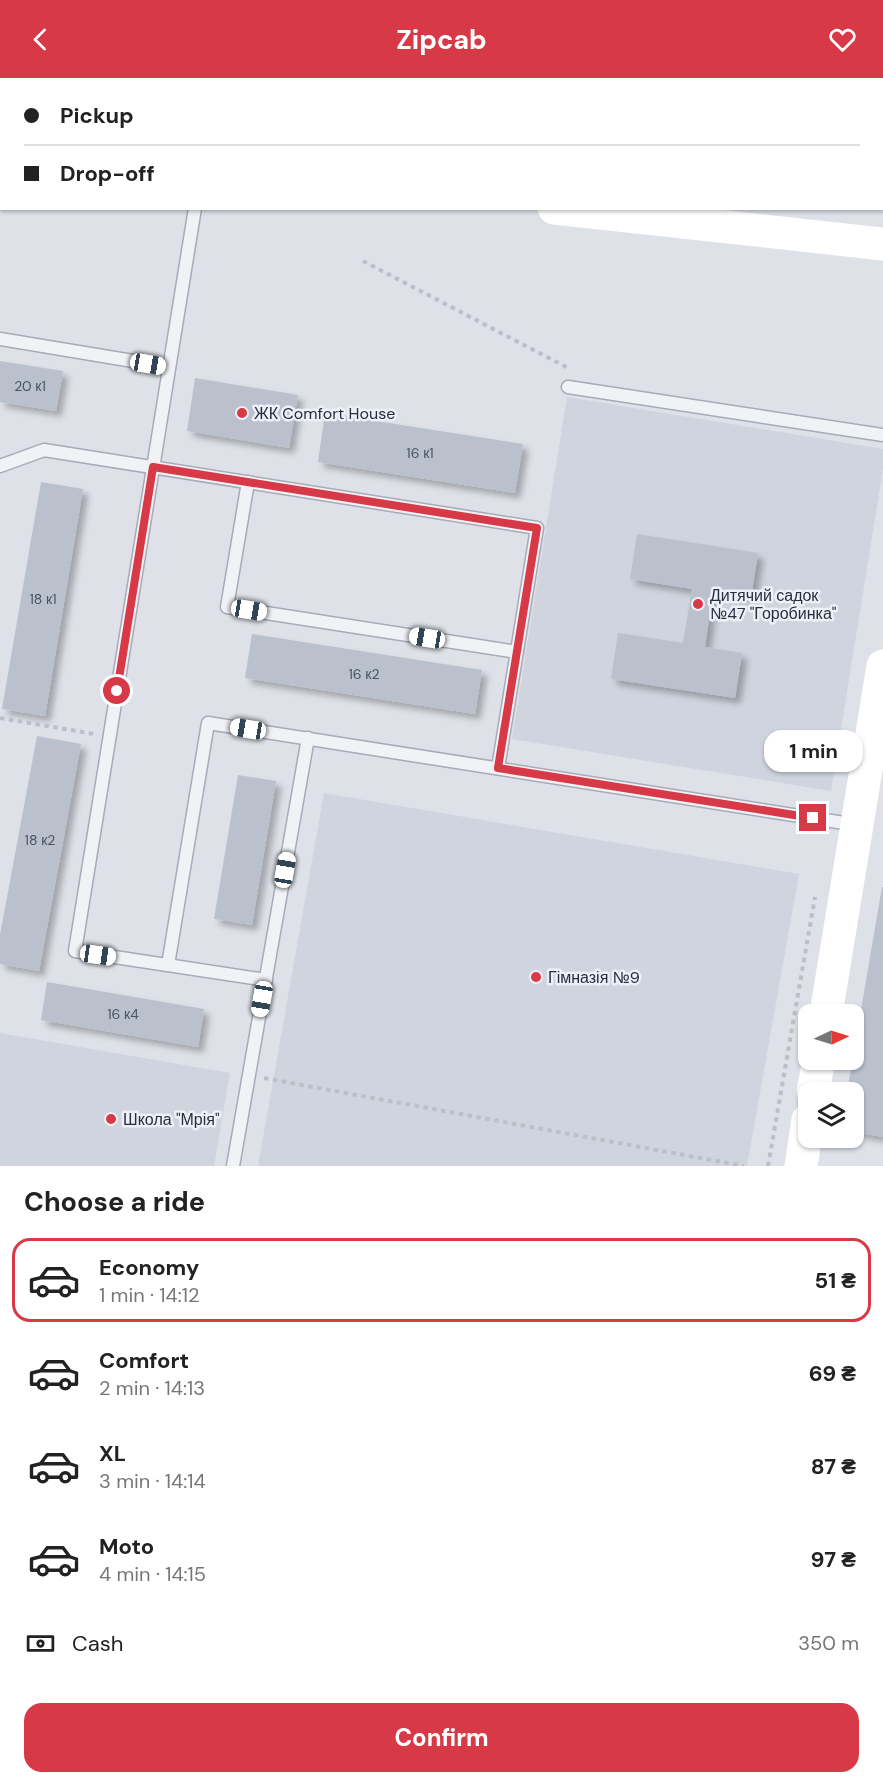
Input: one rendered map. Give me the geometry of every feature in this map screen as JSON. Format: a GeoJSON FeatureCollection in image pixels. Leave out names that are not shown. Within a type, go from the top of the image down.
{"type":"FeatureCollection","features":[{"type":"Feature","properties":{"kind":"street"},"geometry":{"type":"LineString","coordinates":[[572,210],[883,244]]}},
{"type":"Feature","properties":{"kind":"street"},"geometry":{"type":"LineString","coordinates":[[828,1004],[883,666]]}},
{"type":"Feature","properties":{"kind":"street"},"geometry":{"type":"LineString","coordinates":[[801,1166],[804,1148]]}},
{"type":"Feature","properties":{"kind":"lane"},"geometry":{"type":"LineString","coordinates":[[195,210],[75,951],[266,980]]}},
{"type":"Feature","properties":{"kind":"lane"},"geometry":{"type":"LineString","coordinates":[[0,339],[169,367]]}},
{"type":"Feature","properties":{"kind":"lane"},"geometry":{"type":"LineString","coordinates":[[568,387],[883,435]]}},
{"type":"Feature","properties":{"kind":"lane"},"geometry":{"type":"LineString","coordinates":[[0,466],[44,450],[537,528],[498,768]]}},
{"type":"Feature","properties":{"kind":"lane"},"geometry":{"type":"LineString","coordinates":[[248,482],[226,606],[517,652]]}},
{"type":"Feature","properties":{"kind":"lane"},"geometry":{"type":"LineString","coordinates":[[168,965],[208,723],[858,825]]}},
{"type":"Feature","properties":{"kind":"lane"},"geometry":{"type":"LineString","coordinates":[[233,1166],[308,738]]}},
{"type":"Feature","properties":{"kind":"path"},"geometry":{"type":"LineString","coordinates":[[363,261],[578,374]]}},
{"type":"Feature","properties":{"kind":"path"},"geometry":{"type":"LineString","coordinates":[[0,718],[110,736]]}},
{"type":"Feature","properties":{"kind":"path"},"geometry":{"type":"LineString","coordinates":[[768,1166],[816,892]]}},
{"type":"Feature","properties":{"kind":"path"},"geometry":{"type":"LineString","coordinates":[[249,1076],[744,1166]]}},
{"type":"Feature","properties":{"kind":"shaded area","name":"Дитячий садок №47 \"Горобинка\""},"geometry":{"type":"Polygon","coordinates":[[[567,397],[883,449],[883,469],[831,791],[512,739],[567,397]]]}},
{"type":"Feature","properties":{"kind":"shaded area","name":"Гімназія №9"},"geometry":{"type":"Polygon","coordinates":[[[324,793],[799,874],[747,1166],[258,1166],[324,793]]]}},
{"type":"Feature","properties":{"kind":"shaded area","name":"Школа \"Мрія\""},"geometry":{"type":"Polygon","coordinates":[[[0,1033],[230,1073],[214,1166],[0,1166],[0,1033]]]}},
{"type":"Feature","properties":{"kind":"building"},"geometry":{"type":"Polygon","coordinates":[[[0,361],[63,371],[56,411],[0,402],[0,361]]]}},
{"type":"Feature","properties":{"kind":"building","name":"ЖК Comfort House"},"geometry":{"type":"Polygon","coordinates":[[[195,378],[298,395],[289,448],[187,431],[195,378]]]}},
{"type":"Feature","properties":{"kind":"building"},"geometry":{"type":"Polygon","coordinates":[[[325,413],[523,444],[515,493],[318,462],[325,413]]]}},
{"type":"Feature","properties":{"kind":"building"},"geometry":{"type":"Polygon","coordinates":[[[41,482],[83,489],[45,716],[2,709],[41,482]]]}},
{"type":"Feature","properties":{"kind":"building"},"geometry":{"type":"Polygon","coordinates":[[[637,534],[758,553],[751,598],[713,592],[705,647],[742,653],[735,698],[611,679],[618,633],[683,643],[692,589],[630,579],[637,534]]]}},
{"type":"Feature","properties":{"kind":"building"},"geometry":{"type":"Polygon","coordinates":[[[252,634],[482,670],[475,714],[245,678],[252,634]]]}},
{"type":"Feature","properties":{"kind":"building"},"geometry":{"type":"Polygon","coordinates":[[[37,736],[81,744],[39,971],[0,964],[0,935],[37,736]]]}},
{"type":"Feature","properties":{"kind":"building"},"geometry":{"type":"Polygon","coordinates":[[[238,775],[276,781],[252,925],[214,919],[238,775]]]}},
{"type":"Feature","properties":{"kind":"building"},"geometry":{"type":"Polygon","coordinates":[[[883,887],[883,1137],[864,1134],[864,1082],[849,1082],[851,1070],[864,1070],[864,1004],[862,1004],[883,887]]]}},
{"type":"Feature","properties":{"kind":"building"},"geometry":{"type":"Polygon","coordinates":[[[47,982],[204,1009],[198,1047],[41,1020],[47,982]]]}},
{"type":"Feature","properties":{"kind":"place","name":"ЖК Comfort House"},"geometry":{"type":"Point","coordinates":[242,413]}},
{"type":"Feature","properties":{"kind":"place","name":"Дитячий садок №47 \"Горобинка\""},"geometry":{"type":"Point","coordinates":[698,604]}},
{"type":"Feature","properties":{"kind":"place","name":"Гімназія №9"},"geometry":{"type":"Point","coordinates":[536,977]}},
{"type":"Feature","properties":{"kind":"place","name":"Школа \"Мрія\""},"geometry":{"type":"Point","coordinates":[111,1119]}},
{"type":"Feature","properties":{"kind":"route"},"geometry":{"type":"LineString","coordinates":[[117,691],[153,467],[537,528],[498,768],[813,818]]}}]}
